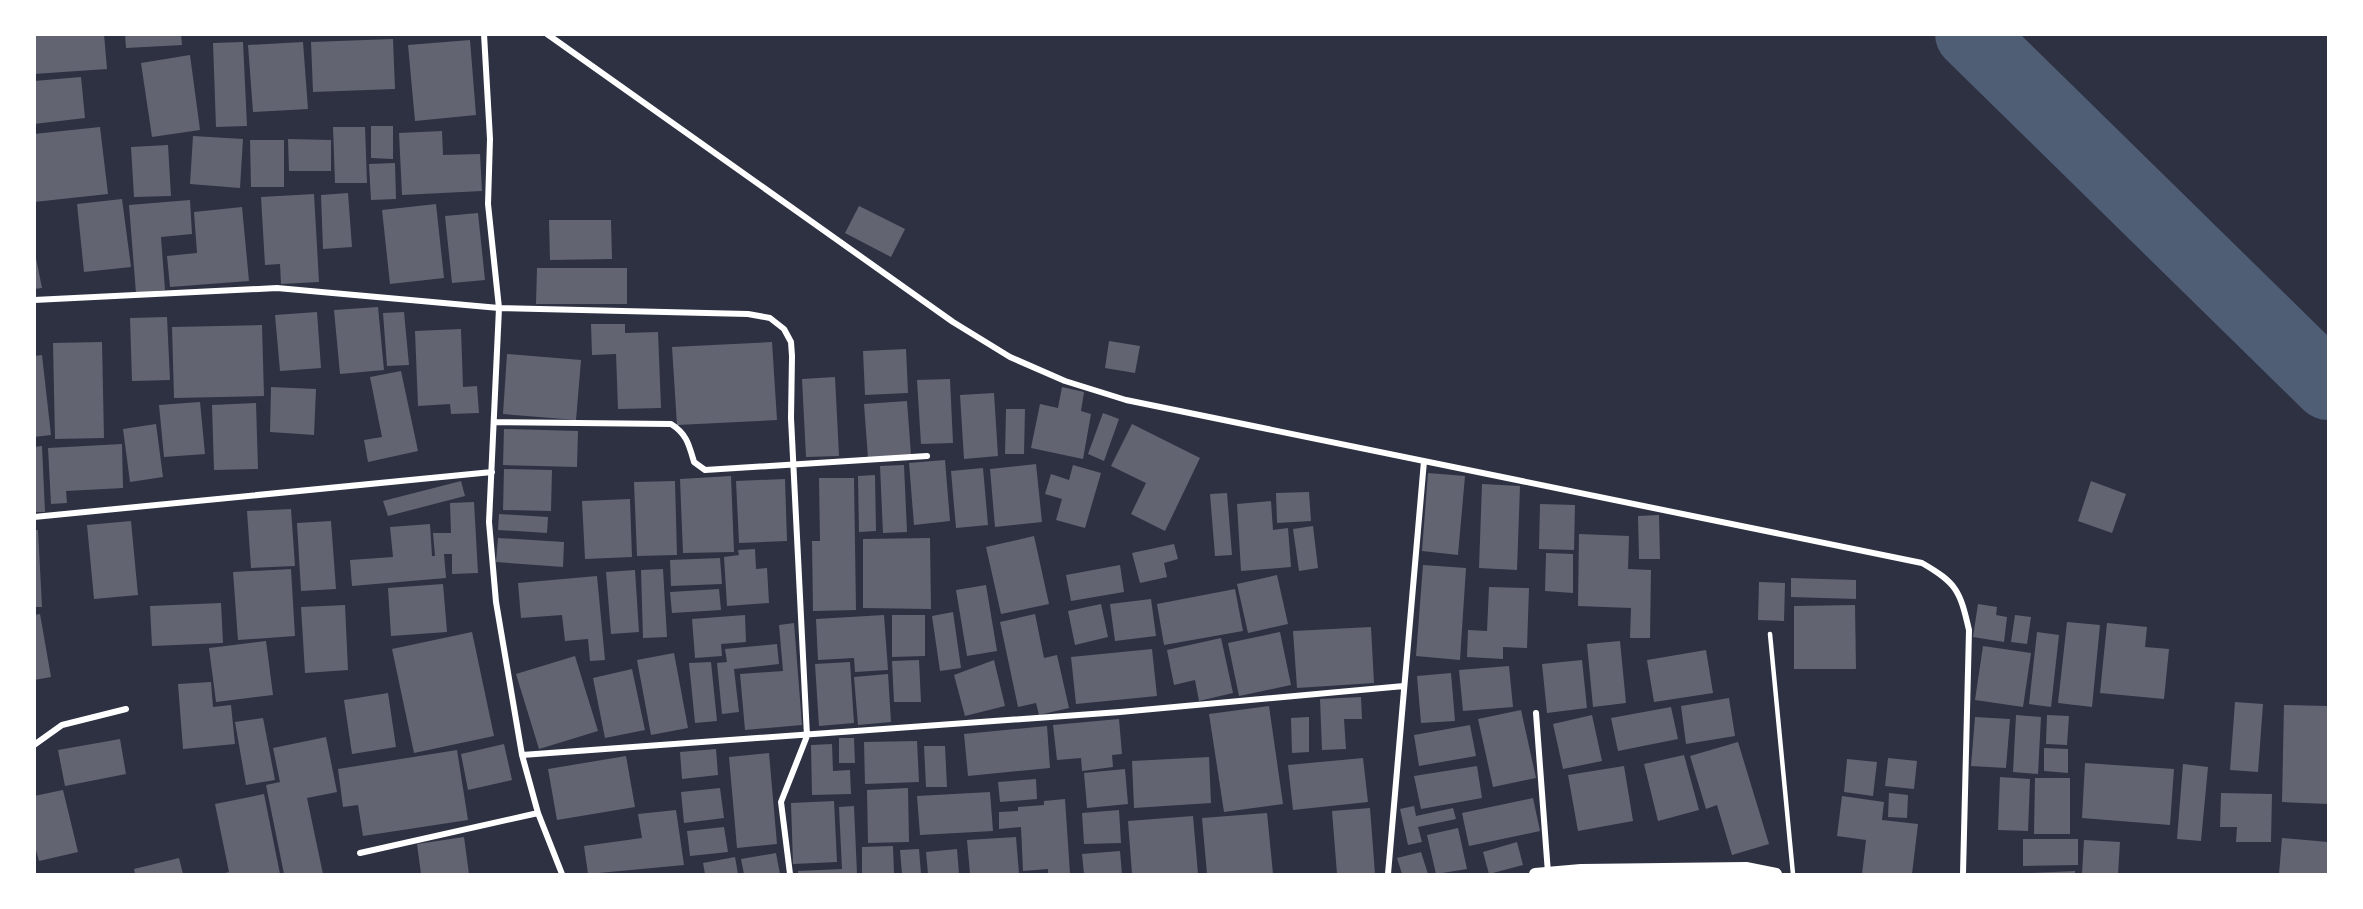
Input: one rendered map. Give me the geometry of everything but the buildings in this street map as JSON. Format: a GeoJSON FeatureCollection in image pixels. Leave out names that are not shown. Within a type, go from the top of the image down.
{"type":"FeatureCollection","features":[{"type":"Feature","properties":{"kind":"main road"},"geometry":{"type":"LineString","coordinates":[[1535,874],[1746,868],[1776,874]]}},
{"type":"Feature","properties":{"kind":"street"},"geometry":{"type":"LineString","coordinates":[[484,34],[490,140],[488,204],[499,308],[489,522],[496,602],[522,755],[538,813],[562,874]]}},
{"type":"Feature","properties":{"kind":"street"},"geometry":{"type":"LineString","coordinates":[[547,34],[953,322],[1010,357],[1065,381],[1126,399],[1922,563],[1948,578],[1962,599],[1969,630],[1963,874]]}},
{"type":"Feature","properties":{"kind":"street"},"geometry":{"type":"LineString","coordinates":[[34,300],[277,288],[499,308],[748,314],[770,318],[784,329],[791,342],[794,466],[807,736],[781,802],[790,874]]}},
{"type":"Feature","properties":{"kind":"street"},"geometry":{"type":"LineString","coordinates":[[494,422],[671,424],[687,438],[694,462],[699,468],[794,466],[927,456]]}},
{"type":"Feature","properties":{"kind":"street"},"geometry":{"type":"LineString","coordinates":[[1388,874],[1424,461]]}},
{"type":"Feature","properties":{"kind":"street"},"geometry":{"type":"LineString","coordinates":[[34,517],[492,472]]}},
{"type":"Feature","properties":{"kind":"street"},"geometry":{"type":"LineString","coordinates":[[522,755],[1120,712],[1404,686]]}},
{"type":"Feature","properties":{"kind":"street"},"geometry":{"type":"LineString","coordinates":[[34,745],[62,725],[126,709]]}},
{"type":"Feature","properties":{"kind":"street"},"geometry":{"type":"LineString","coordinates":[[1536,713],[1548,873]]}},
{"type":"Feature","properties":{"kind":"street"},"geometry":{"type":"LineString","coordinates":[[360,853],[538,813]]}},
{"type":"Feature","properties":{"kind":"lane"},"geometry":{"type":"LineString","coordinates":[[1770,634],[1793,874]]}},
{"type":"Feature","properties":{"kind":"waterway"},"geometry":{"type":"LineString","coordinates":[[1970,34],[2328,385]]}}]}
